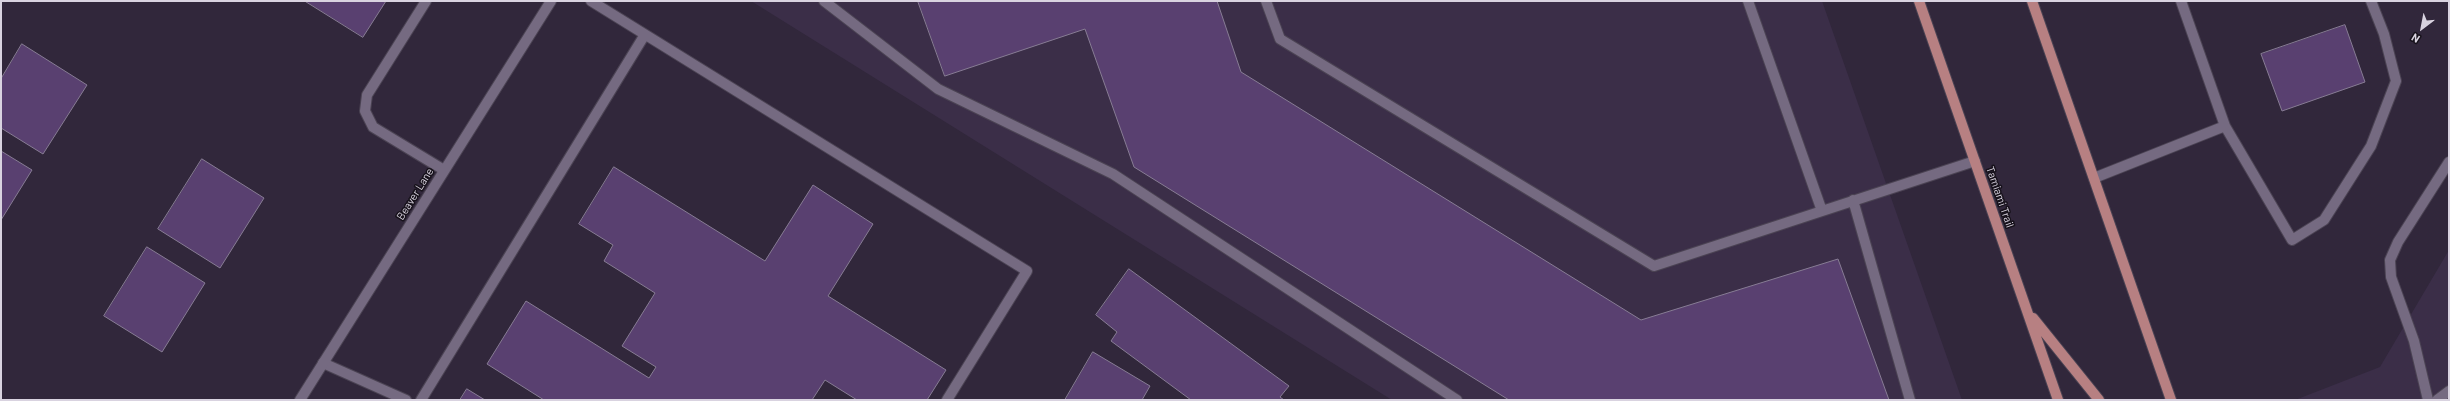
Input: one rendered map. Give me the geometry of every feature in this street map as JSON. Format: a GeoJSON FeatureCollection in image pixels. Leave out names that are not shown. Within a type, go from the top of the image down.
{"type":"FeatureCollection","features":[{"type":"Feature","properties":{"kind":"main road","name":"Tamiami Trail"},"geometry":{"type":"LineString","coordinates":[[1919,1],[2058,400]]}},
{"type":"Feature","properties":{"kind":"main road"},"geometry":{"type":"LineString","coordinates":[[2032,1],[2171,400]]}},
{"type":"Feature","properties":{"kind":"main road"},"geometry":{"type":"LineString","coordinates":[[2028,311],[2099,400]]}},
{"type":"Feature","properties":{"kind":"street"},"geometry":{"type":"LineString","coordinates":[[426,1],[367,95],[365,111],[373,127],[444,170]]}},
{"type":"Feature","properties":{"kind":"street","name":"Beaver Lane"},"geometry":{"type":"LineString","coordinates":[[300,400],[551,1]]}},
{"type":"Feature","properties":{"kind":"street"},"geometry":{"type":"LineString","coordinates":[[591,1],[644,36],[1027,271],[947,400]]}},
{"type":"Feature","properties":{"kind":"street"},"geometry":{"type":"LineString","coordinates":[[824,1],[938,89],[1113,174],[1457,400]]}},
{"type":"Feature","properties":{"kind":"street"},"geometry":{"type":"LineString","coordinates":[[1266,1],[1280,40],[1654,266],[1975,161]]}},
{"type":"Feature","properties":{"kind":"street"},"geometry":{"type":"LineString","coordinates":[[1748,1],[1822,211]]}},
{"type":"Feature","properties":{"kind":"street"},"geometry":{"type":"LineString","coordinates":[[2181,1],[2225,126],[2292,240],[2324,220],[2371,146],[2396,81],[2384,34],[2371,1]]}},
{"type":"Feature","properties":{"kind":"street"},"geometry":{"type":"LineString","coordinates":[[421,400],[644,36]]}},
{"type":"Feature","properties":{"kind":"street"},"geometry":{"type":"LineString","coordinates":[[2094,178],[2225,126]]}},
{"type":"Feature","properties":{"kind":"street"},"geometry":{"type":"LineString","coordinates":[[2428,400],[2414,342],[2391,277],[2390,260],[2398,242],[2449,162]]}},
{"type":"Feature","properties":{"kind":"street"},"geometry":{"type":"LineString","coordinates":[[1854,200],[1910,400]]}},
{"type":"Feature","properties":{"kind":"street"},"geometry":{"type":"LineString","coordinates":[[323,363],[406,400]]}},
{"type":"Feature","properties":{"kind":"street"},"geometry":{"type":"LineString","coordinates":[[2437,400],[2449,391]]}},
{"type":"Feature","properties":{"kind":"shaded area"},"geometry":{"type":"Polygon","coordinates":[[[751,1],[1822,1],[1962,400],[1392,400],[751,1]]]}},
{"type":"Feature","properties":{"kind":"shaded area"},"geometry":{"type":"Polygon","coordinates":[[[2449,250],[2449,400],[2295,400],[2380,367],[2449,250]]]}},
{"type":"Feature","properties":{"kind":"building"},"geometry":{"type":"Polygon","coordinates":[[[305,1],[386,1],[363,37],[305,1]]]}},
{"type":"Feature","properties":{"kind":"building"},"geometry":{"type":"Polygon","coordinates":[[[918,1],[1217,1],[1241,72],[1641,320],[1838,259],[1889,400],[1509,400],[1134,167],[1085,29],[945,76],[918,1]]]}},
{"type":"Feature","properties":{"kind":"building"},"geometry":{"type":"Polygon","coordinates":[[[2345,25],[2365,82],[2282,111],[2261,54],[2345,25]]]}},
{"type":"Feature","properties":{"kind":"building"},"geometry":{"type":"Polygon","coordinates":[[[22,44],[87,85],[43,154],[1,128],[1,79],[22,44]]]}},
{"type":"Feature","properties":{"kind":"building"},"geometry":{"type":"Polygon","coordinates":[[[1,151],[32,170],[1,220],[1,151]]]}},
{"type":"Feature","properties":{"kind":"building"},"geometry":{"type":"Polygon","coordinates":[[[202,159],[264,198],[220,268],[158,229],[202,159]]]}},
{"type":"Feature","properties":{"kind":"building"},"geometry":{"type":"Polygon","coordinates":[[[614,167],[765,261],[813,185],[873,224],[828,296],[946,370],[927,400],[857,400],[825,380],[812,400],[544,400],[487,364],[526,301],[649,378],[656,367],[622,346],[655,293],[604,261],[613,245],[579,224],[614,167]]]}},
{"type":"Feature","properties":{"kind":"building"},"geometry":{"type":"Polygon","coordinates":[[[147,247],[205,283],[162,352],[104,316],[147,247]]]}},
{"type":"Feature","properties":{"kind":"building"},"geometry":{"type":"Polygon","coordinates":[[[1129,269],[1289,386],[1280,397],[1284,400],[1191,400],[1111,341],[1117,332],[1096,315],[1129,269]]]}},
{"type":"Feature","properties":{"kind":"building"},"geometry":{"type":"Polygon","coordinates":[[[1093,352],[1150,386],[1142,400],[1065,400],[1093,352]]]}},
{"type":"Feature","properties":{"kind":"building"},"geometry":{"type":"Polygon","coordinates":[[[467,389],[485,400],[460,400],[467,389]]]}}]}
